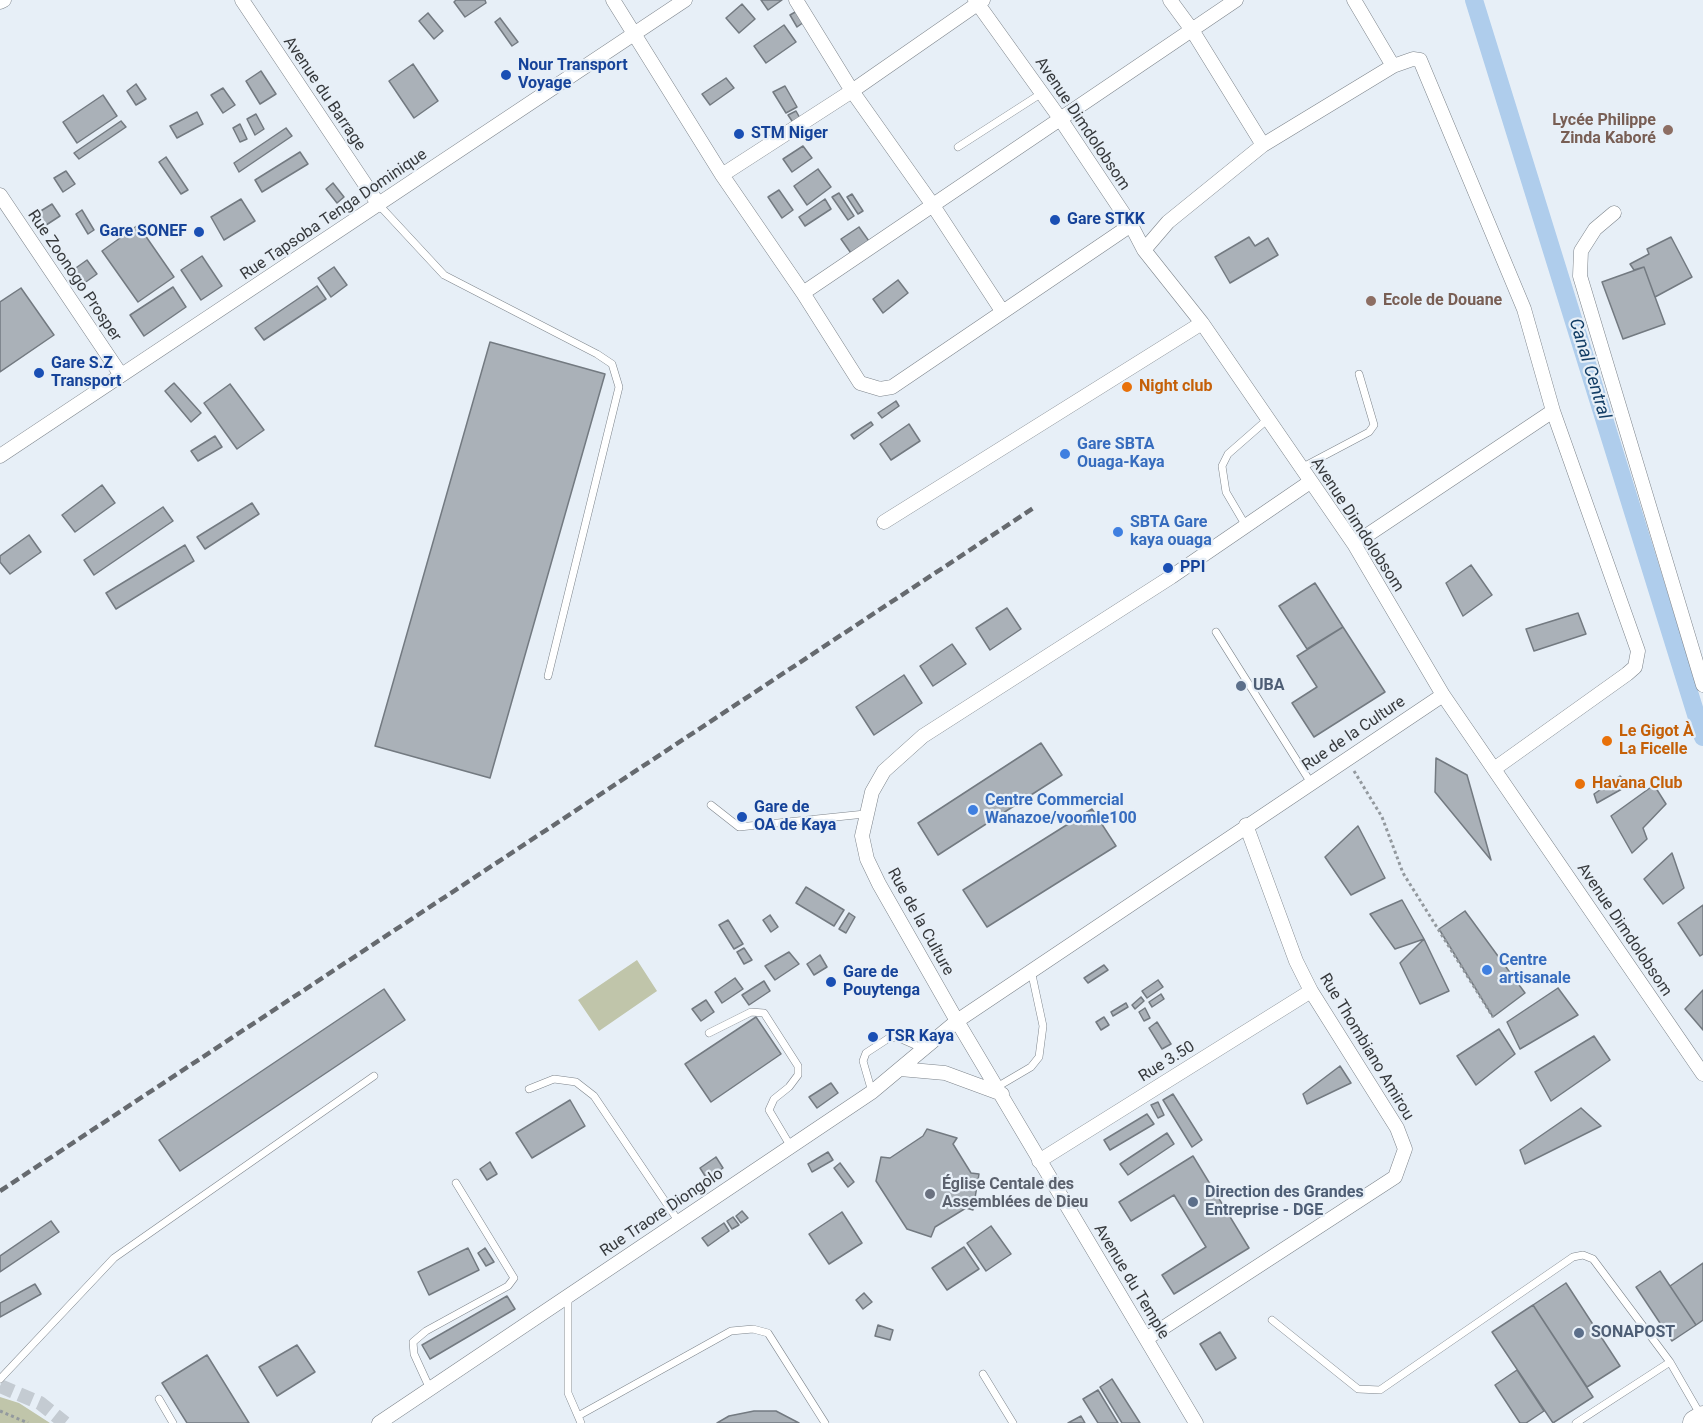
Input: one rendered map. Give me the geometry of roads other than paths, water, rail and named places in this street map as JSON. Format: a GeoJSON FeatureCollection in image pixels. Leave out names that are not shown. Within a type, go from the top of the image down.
{"type":"FeatureCollection","features":[{"type":"Feature","properties":{"kind":"highway"},"geometry":{"type":"LineString","coordinates":[[1696,1423],[1703,1419]]}},
{"type":"Feature","properties":{"kind":"street","name":"Avenue du Barrage"},"geometry":{"type":"LineString","coordinates":[[242,0],[379,205]]}},
{"type":"Feature","properties":{"kind":"street"},"geometry":{"type":"LineString","coordinates":[[613,0],[722,174],[803,292],[860,383],[880,389],[892,387],[1131,225]]}},
{"type":"Feature","properties":{"kind":"street","name":"Rue Tapsoba Tenga Dominique"},"geometry":{"type":"LineString","coordinates":[[0,456],[685,0]]}},
{"type":"Feature","properties":{"kind":"street"},"geometry":{"type":"LineString","coordinates":[[796,0],[852,91],[932,204],[1002,311]]}},
{"type":"Feature","properties":{"kind":"street"},"geometry":{"type":"LineString","coordinates":[[1170,0],[1192,30],[1263,145]]}},
{"type":"Feature","properties":{"kind":"street"},"geometry":{"type":"LineString","coordinates":[[803,292],[1059,117],[1236,0]]}},
{"type":"Feature","properties":{"kind":"street"},"geometry":{"type":"LineString","coordinates":[[1354,0],[1393,66]]}},
{"type":"Feature","properties":{"kind":"street"},"geometry":{"type":"LineString","coordinates":[[722,174],[852,91],[978,1]]}},
{"type":"Feature","properties":{"kind":"street","name":"Avenue Dimdolobsom"},"geometry":{"type":"LineString","coordinates":[[978,1],[1059,117],[1131,225],[1144,250],[1202,323],[1354,544],[1443,695],[1703,1074]]}},
{"type":"Feature","properties":{"kind":"street"},"geometry":{"type":"LineString","coordinates":[[1144,250],[1168,222],[1263,145],[1393,66],[1413,59],[1420,60],[1524,309],[1553,411],[1635,641],[1638,660],[1628,674],[1494,769]]}},
{"type":"Feature","properties":{"kind":"street","name":"Rue Zoonogo Prosper"},"geometry":{"type":"LineString","coordinates":[[0,195],[121,375]]}},
{"type":"Feature","properties":{"kind":"street"},"geometry":{"type":"LineString","coordinates":[[1614,213],[1595,229],[1581,251],[1580,276],[1703,685]]}},
{"type":"Feature","properties":{"kind":"street"},"geometry":{"type":"LineString","coordinates":[[884,522],[1202,323]]}},
{"type":"Feature","properties":{"kind":"street"},"geometry":{"type":"LineString","coordinates":[[1354,544],[1553,411]]}},
{"type":"Feature","properties":{"kind":"street","name":"Rue de la Culture"},"geometry":{"type":"LineString","coordinates":[[1310,482],[923,736],[884,771],[872,792],[865,814],[862,836],[867,860],[957,1021],[1443,695]]}},
{"type":"Feature","properties":{"kind":"street","name":"Rue Thombiano Amirou"},"geometry":{"type":"LineString","coordinates":[[1146,1339],[1395,1177],[1401,1166],[1405,1149],[1397,1128],[1311,991],[1284,935],[1246,825]]}},
{"type":"Feature","properties":{"kind":"street","name":"Rue 3.50"},"geometry":{"type":"LineString","coordinates":[[1039,1161],[1311,991]]}},
{"type":"Feature","properties":{"kind":"street","name":"Rue Traore Diongolo"},"geometry":{"type":"LineString","coordinates":[[379,1423],[872,1092],[957,1021]]}},
{"type":"Feature","properties":{"kind":"street","name":"Avenue du Temple"},"geometry":{"type":"LineString","coordinates":[[957,1021],[1196,1423]]}},
{"type":"Feature","properties":{"kind":"street"},"geometry":{"type":"LineString","coordinates":[[900,1069],[945,1073],[1000,1091]]}},
{"type":"Feature","properties":{"kind":"lane"},"geometry":{"type":"LineString","coordinates":[[958,147],[1042,93]]}},
{"type":"Feature","properties":{"kind":"lane"},"geometry":{"type":"LineString","coordinates":[[379,205],[444,275],[597,354],[612,364],[619,387],[549,676]]}},
{"type":"Feature","properties":{"kind":"lane"},"geometry":{"type":"LineString","coordinates":[[1301,468],[1369,432],[1374,425],[1359,374]]}},
{"type":"Feature","properties":{"kind":"lane"},"geometry":{"type":"LineString","coordinates":[[1246,526],[1226,492],[1222,466],[1228,454],[1268,419]]}},
{"type":"Feature","properties":{"kind":"lane"},"geometry":{"type":"LineString","coordinates":[[1216,632],[1311,783]]}},
{"type":"Feature","properties":{"kind":"lane"},"geometry":{"type":"LineString","coordinates":[[711,806],[739,827],[865,814]]}},
{"type":"Feature","properties":{"kind":"lane"},"geometry":{"type":"LineString","coordinates":[[1000,1091],[1031,1067],[1038,1057],[1043,1026],[1031,970]]}},
{"type":"Feature","properties":{"kind":"lane"},"geometry":{"type":"LineString","coordinates":[[709,1033],[752,1012],[764,1012],[798,1066],[798,1075],[789,1087],[774,1099],[770,1110],[791,1147]]}},
{"type":"Feature","properties":{"kind":"lane"},"geometry":{"type":"LineString","coordinates":[[872,1092],[863,1061],[866,1053],[889,1038],[897,1037],[925,1049]]}},
{"type":"Feature","properties":{"kind":"lane"},"geometry":{"type":"LineString","coordinates":[[0,1379],[114,1258],[374,1076]]}},
{"type":"Feature","properties":{"kind":"lane"},"geometry":{"type":"LineString","coordinates":[[529,1089],[554,1079],[576,1082],[594,1096],[679,1222]]}},
{"type":"Feature","properties":{"kind":"lane"},"geometry":{"type":"LineString","coordinates":[[430,1389],[414,1354],[413,1342],[426,1331],[508,1286],[514,1278],[456,1183]]}},
{"type":"Feature","properties":{"kind":"lane"},"geometry":{"type":"LineString","coordinates":[[1272,1320],[1358,1389],[1380,1390],[1573,1257],[1583,1255],[1593,1259],[1670,1362],[1703,1419]]}},
{"type":"Feature","properties":{"kind":"lane"},"geometry":{"type":"LineString","coordinates":[[568,1296],[568,1393],[580,1420],[731,1331],[753,1329],[768,1333],[825,1423]]}},
{"type":"Feature","properties":{"kind":"lane"},"geometry":{"type":"LineString","coordinates":[[1576,1423],[1670,1362]]}},
{"type":"Feature","properties":{"kind":"lane"},"geometry":{"type":"LineString","coordinates":[[983,1374],[1013,1423]]}},
{"type":"Feature","properties":{"kind":"lane"},"geometry":{"type":"LineString","coordinates":[[159,1399],[173,1423]]}},
{"type":"Feature","properties":{"kind":"waterway","name":"Canal Central"},"geometry":{"type":"LineString","coordinates":[[1474,0],[1703,737]]}},
{"type":"Feature","properties":{"kind":"tunnel"},"geometry":{"type":"LineString","coordinates":[[0,1386],[40,1403],[65,1423]]}},
{"type":"Feature","properties":{"kind":"railway"},"geometry":{"type":"LineString","coordinates":[[0,1191],[1035,507]]}},
{"type":"Feature","properties":{"kind":"place","name":"Nour Transport Voyage"},"geometry":{"type":"Point","coordinates":[506,75]}},
{"type":"Feature","properties":{"kind":"place","name":"Lycée Philippe Zinda Kaboré"},"geometry":{"type":"Point","coordinates":[1668,130]}},
{"type":"Feature","properties":{"kind":"place","name":"STM Niger"},"geometry":{"type":"Point","coordinates":[739,134]}},
{"type":"Feature","properties":{"kind":"place","name":"Gare STKK"},"geometry":{"type":"Point","coordinates":[1055,220]}},
{"type":"Feature","properties":{"kind":"place","name":"Gare SONEF"},"geometry":{"type":"Point","coordinates":[199,232]}},
{"type":"Feature","properties":{"kind":"place","name":"Ecole de Douane"},"geometry":{"type":"Point","coordinates":[1371,301]}},
{"type":"Feature","properties":{"kind":"place","name":"Gare S.Z Transport"},"geometry":{"type":"Point","coordinates":[39,373]}},
{"type":"Feature","properties":{"kind":"place","name":"Night club"},"geometry":{"type":"Point","coordinates":[1127,387]}},
{"type":"Feature","properties":{"kind":"place","name":"Gare SBTA Ouaga-Kaya"},"geometry":{"type":"Point","coordinates":[1065,454]}},
{"type":"Feature","properties":{"kind":"place","name":"SBTA Gare kaya ouaga"},"geometry":{"type":"Point","coordinates":[1118,532]}},
{"type":"Feature","properties":{"kind":"place","name":"PPI"},"geometry":{"type":"Point","coordinates":[1168,568]}},
{"type":"Feature","properties":{"kind":"place","name":"UBA"},"geometry":{"type":"Point","coordinates":[1241,686]}},
{"type":"Feature","properties":{"kind":"place","name":"Le Gigot À La Ficelle"},"geometry":{"type":"Point","coordinates":[1607,741]}},
{"type":"Feature","properties":{"kind":"place","name":"Havana Club"},"geometry":{"type":"Point","coordinates":[1580,784]}},
{"type":"Feature","properties":{"kind":"place","name":"Centre Commercial Wanazoe/voomle100"},"geometry":{"type":"Point","coordinates":[973,810]}},
{"type":"Feature","properties":{"kind":"place","name":"Gare de OA de Kaya"},"geometry":{"type":"Point","coordinates":[742,817]}},
{"type":"Feature","properties":{"kind":"place","name":"Centre artisanale"},"geometry":{"type":"Point","coordinates":[1487,970]}},
{"type":"Feature","properties":{"kind":"place","name":"Gare de Pouytenga"},"geometry":{"type":"Point","coordinates":[831,982]}},
{"type":"Feature","properties":{"kind":"place","name":"TSR Kaya"},"geometry":{"type":"Point","coordinates":[873,1037]}},
{"type":"Feature","properties":{"kind":"place","name":"Église Centale des Assemblées de Dieu"},"geometry":{"type":"Point","coordinates":[930,1194]}},
{"type":"Feature","properties":{"kind":"place","name":"Direction des Grandes Entreprise - DGE"},"geometry":{"type":"Point","coordinates":[1193,1202]}},
{"type":"Feature","properties":{"kind":"place","name":"SONAPOST"},"geometry":{"type":"Point","coordinates":[1579,1333]}}]}
